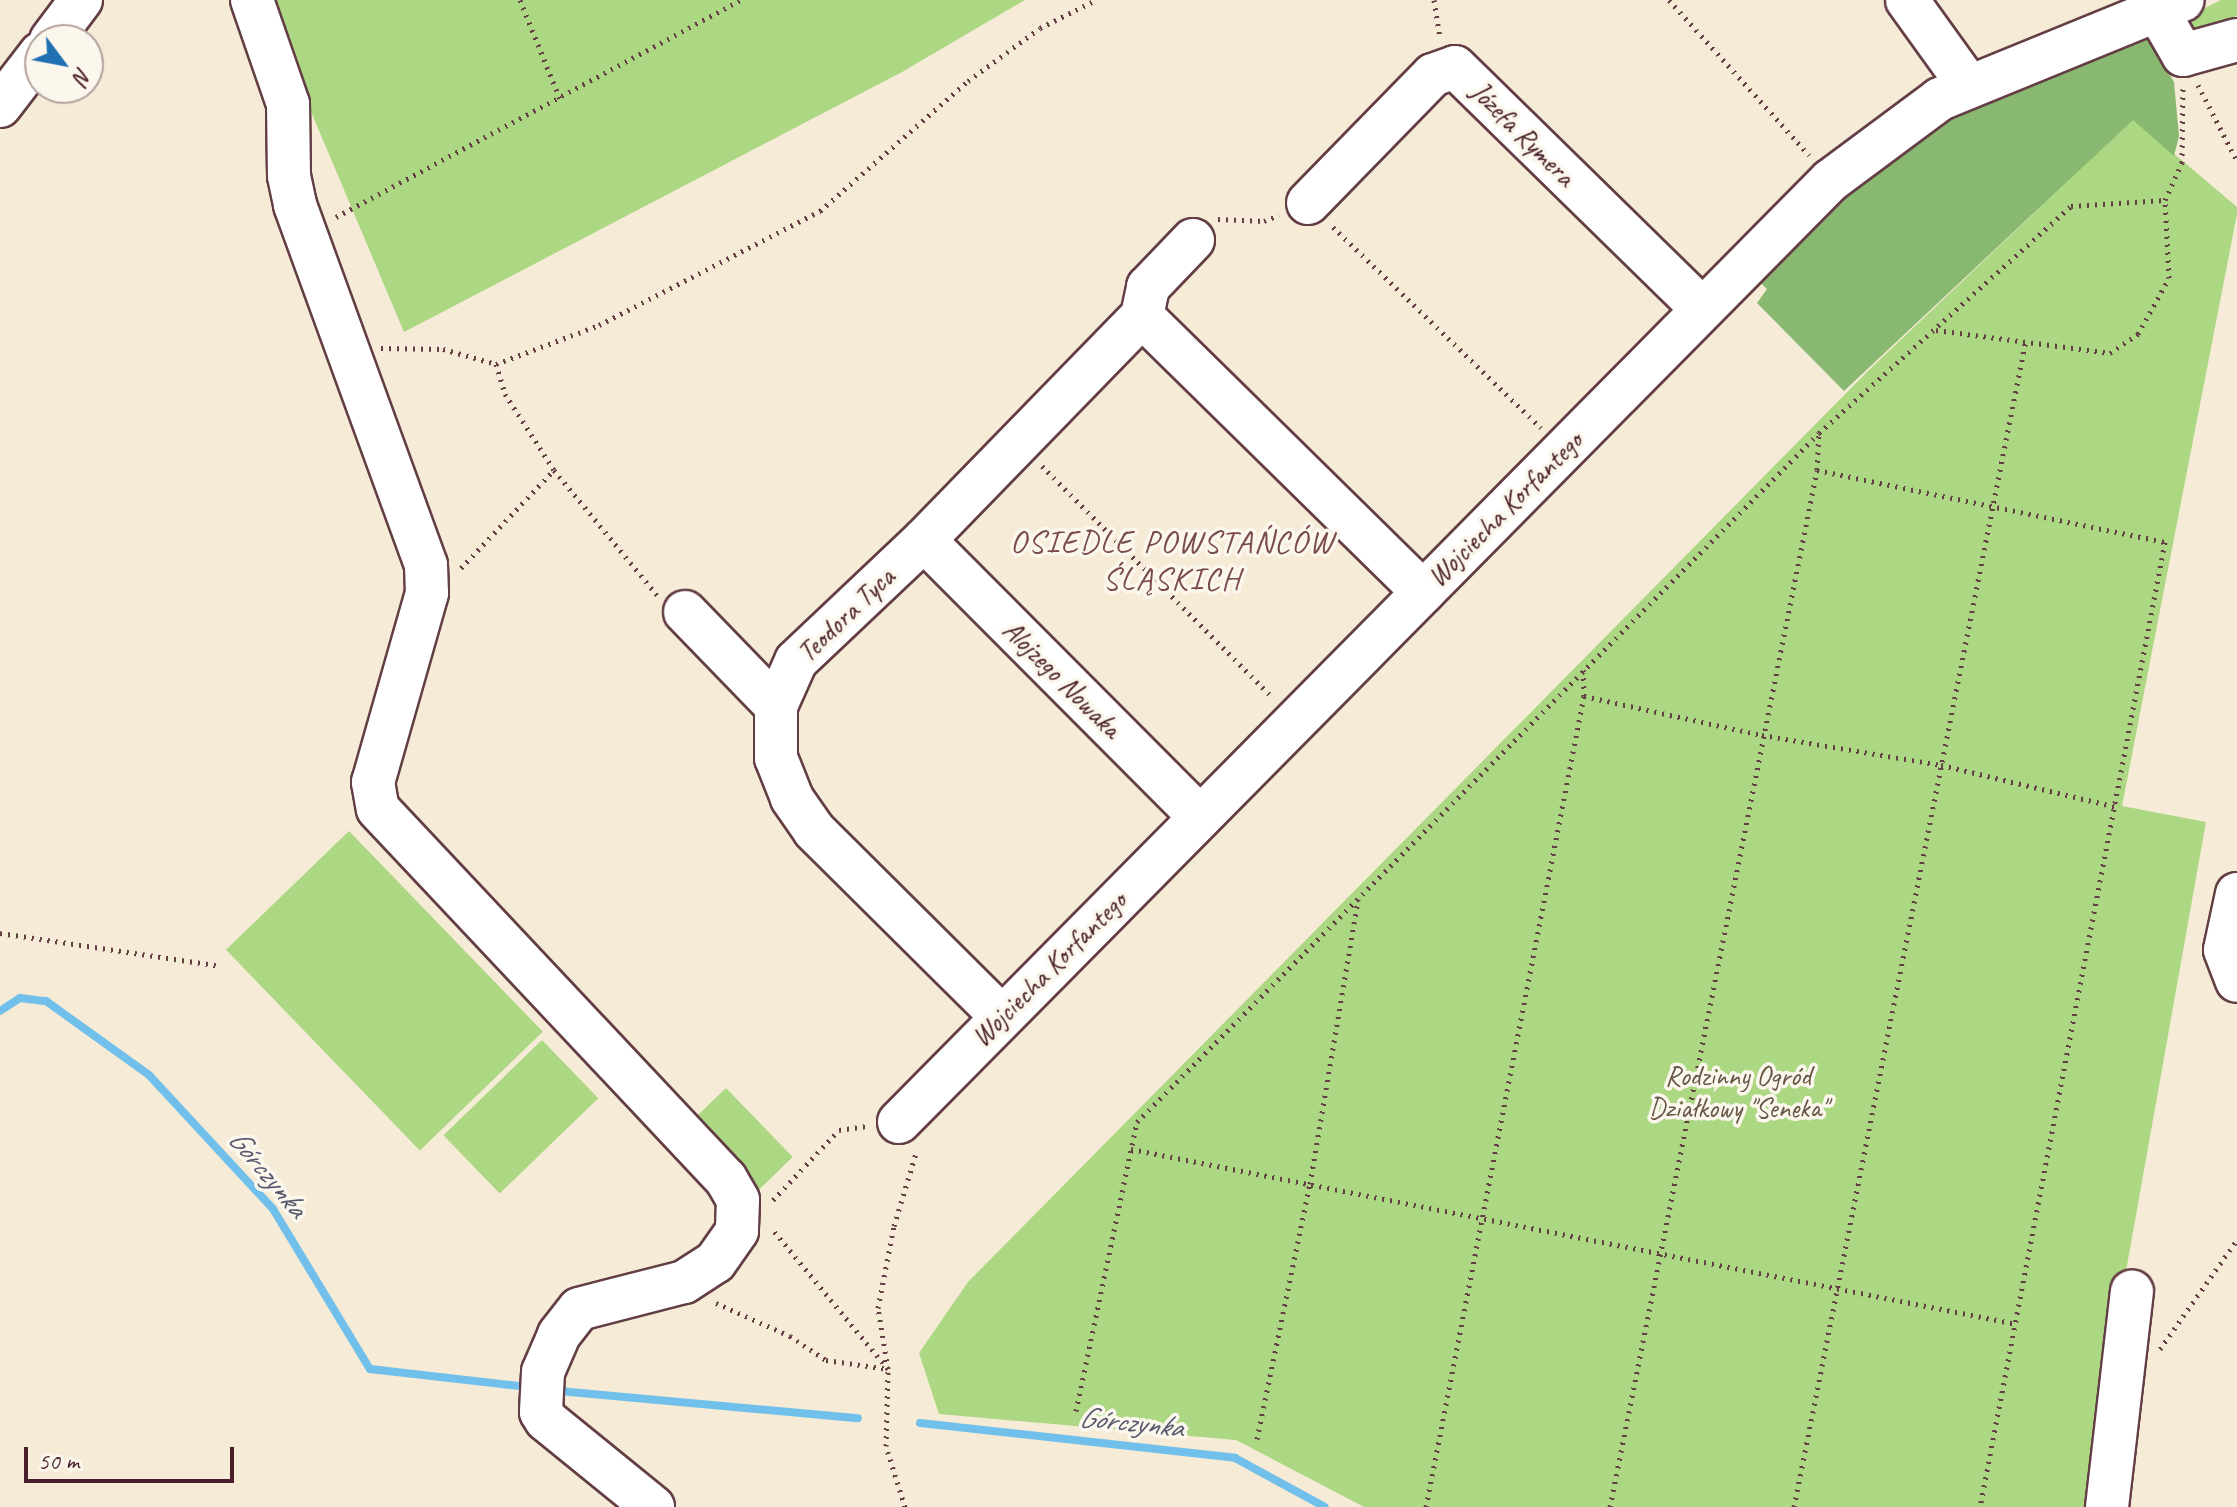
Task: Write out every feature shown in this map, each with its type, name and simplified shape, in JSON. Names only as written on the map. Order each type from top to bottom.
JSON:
[{"type":"street","points":[[63,24],[81,0]]},
{"type":"street","points":[[252,0],[288,104],[289,176],[304,230],[426,565],[427,593],[373,782],[378,809],[726,1179],[748,1212],[715,1262],[663,1289],[579,1309],[549,1356],[540,1402],[546,1420],[653,1507]]},
{"type":"street","points":[[1907,0],[1968,85]]},
{"type":"street","points":[[2170,5],[2183,55],[2237,40]]},
{"type":"street","name":"Wojciecha Korfantego","points":[[899,1122],[1831,180],[1910,117],[1968,85],[2170,5]]},
{"type":"street","name":"Józefa Rymera","points":[[1308,203],[1433,75],[1455,67],[1702,309]]},
{"type":"street","points":[[0,106],[24,75]]},
{"type":"street","name":"Teodora Tyca","points":[[1001,1016],[814,830],[792,798],[776,758],[776,706],[796,661],[924,540],[1142,316],[1148,287],[1193,240]]},
{"type":"street","points":[[1142,316],[1423,592]]},
{"type":"street","name":"Alojzego Nowaka","points":[[924,540],[1200,817]]},
{"type":"street","points":[[685,612],[776,706]]},
{"type":"street","points":[[2237,894],[2225,950],[2237,981]]},
{"type":"street","points":[[2107,1507],[2132,1291]]},
{"type":"path","points":[[520,0],[560,99]]},
{"type":"path","points":[[304,230],[560,99],[740,0]]},
{"type":"path","points":[[346,343],[443,349],[496,364],[599,325],[820,211],[968,81],[1040,28],[1096,0]]},
{"type":"path","points":[[1669,0],[1831,180]]},
{"type":"path","points":[[2183,55],[2237,161]]},
{"type":"path","points":[[1935,330],[2110,353],[2138,334],[2169,278],[2165,200],[2182,163],[2183,55]]},
{"type":"path","points":[[1076,1411],[1137,1122],[1583,667],[1819,433],[2071,206],[2165,200]]},
{"type":"path","points":[[1193,240],[1219,218],[1264,221],[1308,203],[1564,450]]},
{"type":"path","points":[[1794,1507],[2026,340]]},
{"type":"path","points":[[496,364],[505,394],[554,470],[654,593],[685,612]]},
{"type":"path","points":[[1610,1507],[1817,470],[1819,433]]},
{"type":"path","points":[[1019,443],[1295,721]]},
{"type":"path","points":[[427,593],[450,580],[554,470]]},
{"type":"path","points":[[1817,470],[2165,542],[2117,807],[1980,1507]]},
{"type":"path","points":[[1426,1507],[1485,1217],[1584,696],[1583,667]]},
{"type":"path","points":[[1584,696],[1762,735],[1941,765],[2117,807]]},
{"type":"path","points":[[1257,1439],[1310,1184],[1358,898]]},
{"type":"path","points":[[0,933],[220,966]]},
{"type":"path","points":[[888,1369],[748,1212],[770,1203],[839,1130],[899,1122],[919,1143],[882,1276],[879,1321],[888,1369],[886,1446],[905,1507]]},
{"type":"path","points":[[1131,1149],[1838,1285],[2017,1324]]},
{"type":"path","points":[[2157,1358],[2237,1240]]},
{"type":"path","points":[[663,1289],[729,1306],[790,1336],[826,1360],[888,1369]]},
{"type":"green space","points":[[264,0],[1025,0],[902,72],[404,332]]},
{"type":"green space","points":[[2221,0],[2237,0],[2237,16],[2200,30],[2199,47],[2183,19]]},
{"type":"green space","points":[[2148,36],[2174,82],[2179,136],[2174,156],[2133,120],[1844,391],[1757,303],[1767,289],[1753,276],[1912,130]]},
{"type":"green space","name":"Rodzinny Ogród Działkowy \"Seneka\"","points":[[2133,119],[2237,207],[2237,214],[2122,806],[2206,822],[2084,1507],[1364,1507],[1236,1440],[939,1414],[919,1353],[968,1282],[1869,370]]},
{"type":"green space","points":[[349,831],[543,1032],[420,1150],[226,950]]},
{"type":"green space","points":[[542,1040],[598,1098],[500,1193],[443,1135]]},
{"type":"green space","points":[[726,1088],[793,1157],[757,1191],[691,1122]]},
{"type":"waterway","name":"Górczynka","points":[[0,1011],[20,998],[46,1001],[149,1075],[273,1209],[370,1369],[528,1387]]},
{"type":"waterway","name":"Górczynka","points":[[559,1391],[858,1418]]},
{"type":"waterway","name":"Górczynka","points":[[920,1423],[1235,1458],[1325,1507]]},
{"type":"district","name":"OSIEDLE POWSTAŃCÓW ŚLĄSKICH","points":[[1172,562]]}]
